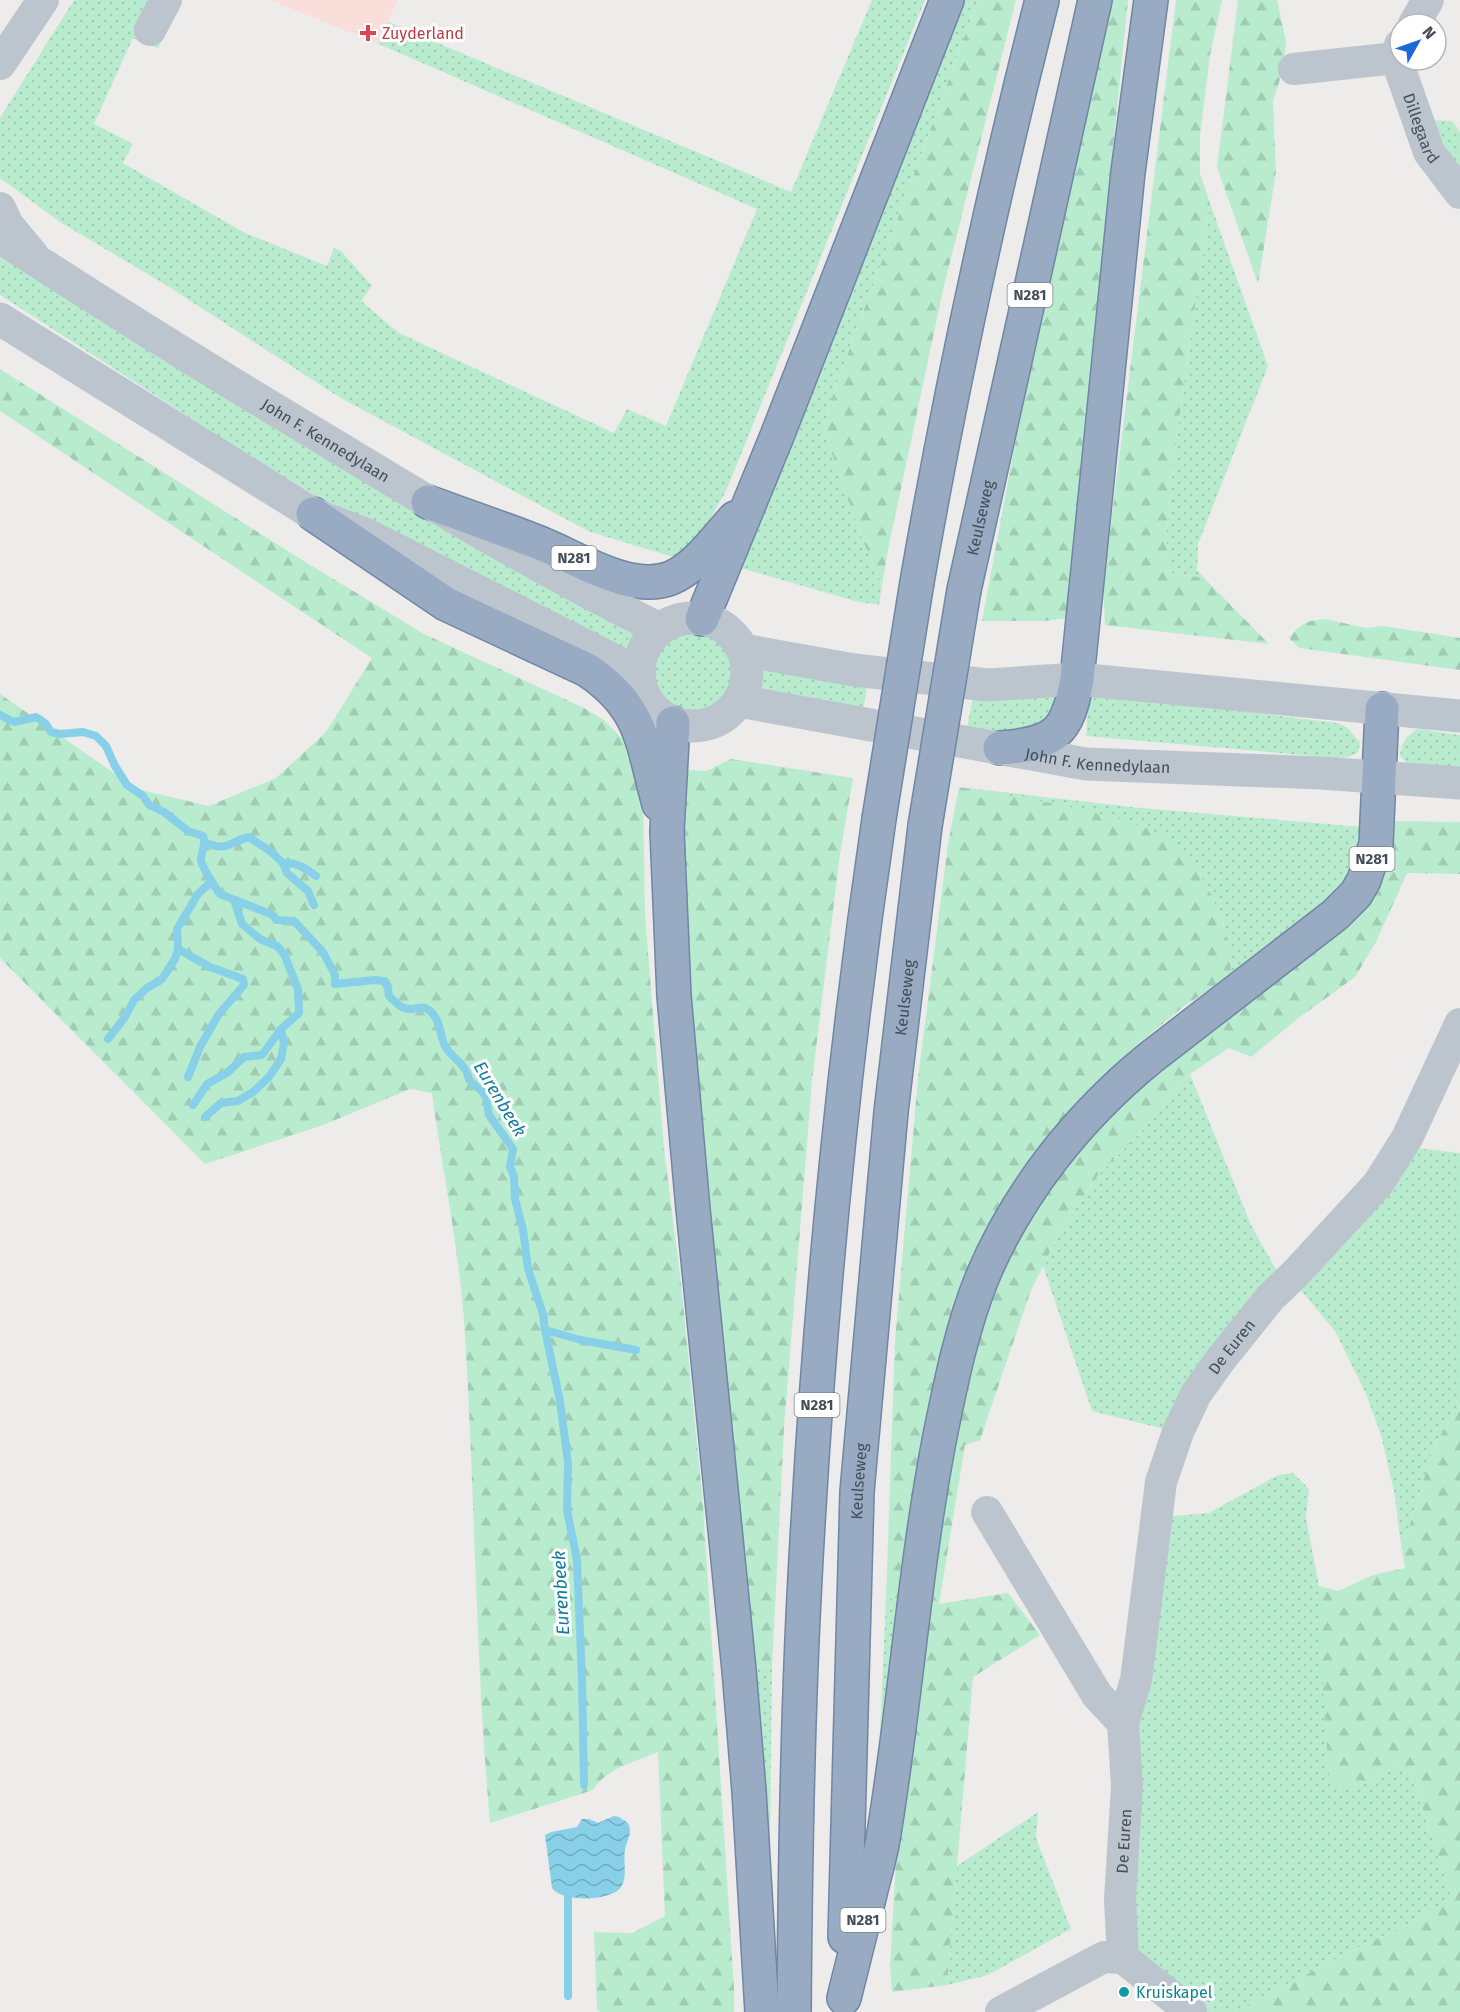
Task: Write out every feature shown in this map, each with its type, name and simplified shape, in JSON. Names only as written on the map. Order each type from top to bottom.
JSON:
[{"type":"highway","name":"N281","points":[[702,619],[777,436],[947,0]]},
{"type":"highway","name":"N281","points":[[794,2004],[798,1750],[804,1597],[826,1261],[841,1107],[863,926],[940,448],[968,310],[1042,0]]},
{"type":"highway","name":"Keulseweg","points":[[844,2005],[857,1492],[891,1112],[925,826],[964,590],[1095,0]]},
{"type":"highway","points":[[1000,748],[1042,742],[1069,714],[1072,706],[1077,679],[1128,172],[1150,0]]},
{"type":"highway","name":"N281","points":[[428,502],[535,541],[614,575],[636,581],[657,582],[680,573],[696,560],[748,503]]},
{"type":"highway","points":[[313,514],[446,604],[587,670],[601,680],[614,692],[635,720],[645,747],[667,831]]},
{"type":"highway","name":"N281","points":[[844,2005],[883,1842],[929,1495],[961,1342],[981,1280],[1012,1218],[1071,1133],[1132,1073],[1335,915],[1356,894],[1364,880],[1376,844],[1382,709]]},
{"type":"highway","points":[[673,723],[667,831],[674,996],[750,1791],[762,2002]]},
{"type":"street","points":[[0,64],[43,0]]},
{"type":"street","points":[[150,30],[166,0]]},
{"type":"street","name":"Dillegaard","points":[[1294,69],[1388,54]]},
{"type":"street","name":"Dillegaard","points":[[1404,72],[1429,152],[1460,193]]},
{"type":"street","points":[[0,208],[8,225],[39,262]]},
{"type":"street","name":"John F. Kennedylaan","points":[[0,237],[234,385],[428,502],[598,599],[660,629]]},
{"type":"street","points":[[0,320],[313,514],[367,535],[639,673]]},
{"type":"street","points":[[702,619],[713,622],[728,631],[743,650],[747,669],[746,684],[739,701],[732,710],[709,724],[690,726],[673,723],[659,714],[648,701],[641,686],[639,673],[644,649],[660,629],[677,620],[702,619]]},
{"type":"street","points":[[743,650],[854,670],[988,685],[1077,679],[1460,716]]},
{"type":"street","name":"John F. Kennedylaan","points":[[739,701],[1086,764],[1321,773],[1460,783]]},
{"type":"street","name":"De Euren","points":[[1123,1958],[1120,1899],[1127,1786],[1123,1723],[1136,1680],[1161,1482],[1178,1432],[1196,1394],[1270,1298],[1323,1245],[1378,1184],[1407,1137],[1460,1024]]},
{"type":"street","points":[[987,1512],[1097,1695],[1123,1723]]},
{"type":"street","points":[[1001,2012],[1104,1957],[1123,1958],[1191,2012]]},
{"type":"shaded area","name":"Zuyderland","points":[[270,0],[397,0],[379,44]]},
{"type":"green space","points":[[74,0],[182,0],[158,48],[133,38],[94,124],[133,144],[123,163],[245,233],[327,266],[334,248],[341,251],[372,286],[361,301],[399,333],[614,433],[627,409],[666,426],[757,209],[379,44],[388,22],[791,192],[872,0],[925,0],[726,491],[695,545],[676,558],[588,531],[339,397],[166,285],[60,222],[0,178],[0,118]]},
{"type":"green space","points":[[955,0],[978,0],[833,394],[824,431],[863,541],[882,585],[879,605],[855,601],[734,566]]},
{"type":"green space","points":[[978,0],[1016,0],[943,290],[882,585],[863,541],[824,431],[833,394]]},
{"type":"green space","points":[[1108,0],[1128,0],[1095,324],[1069,618],[1045,621],[982,621],[1041,304]]},
{"type":"green space","points":[[1176,0],[1222,0],[1210,55],[1200,136],[1200,173],[1210,203],[1176,439],[1166,538],[1169,573],[1204,578],[1269,644],[1105,625],[1103,588]]},
{"type":"green space","points":[[1238,0],[1277,0],[1286,41],[1283,70],[1273,101],[1276,172],[1258,284],[1217,167]]},
{"type":"green space","points":[[1430,120],[1452,121],[1460,132],[1460,175],[1450,161]]},
{"type":"green space","points":[[1210,203],[1268,366],[1198,544],[1197,570],[1204,578],[1169,573],[1166,538],[1176,439]]},
{"type":"green space","points":[[0,250],[643,631],[632,656],[403,547],[254,459],[0,295]]},
{"type":"green space","points":[[0,369],[302,560],[424,634],[584,708],[604,720],[632,749],[643,791],[645,915],[664,1148],[681,1284],[703,1505],[734,2012],[600,2012],[597,2010],[594,1932],[632,1933],[665,1916],[658,1752],[613,1771],[605,1776],[593,1790],[490,1823],[481,1697],[464,1319],[458,1262],[432,1093],[410,1089],[323,1125],[205,1164],[0,958],[0,694],[137,789],[209,806],[276,778],[326,732],[372,658],[0,411]]},
{"type":"green space","points":[[1325,619],[1366,628],[1383,626],[1460,638],[1460,670],[1299,648],[1289,638],[1304,624]]},
{"type":"green space","points":[[693,631],[708,634],[721,643],[730,656],[733,671],[730,686],[721,699],[708,708],[693,711],[678,708],[665,699],[656,686],[653,671],[656,656],[665,643],[678,634]]},
{"type":"green space","points":[[756,661],[868,680],[863,713],[753,692],[757,676]]},
{"type":"green space","points":[[1061,688],[1051,718],[1021,735],[967,728],[974,692]]},
{"type":"green space","points":[[1089,692],[1337,723],[1347,727],[1360,743],[1358,752],[1349,757],[1337,758],[1086,736]]},
{"type":"green space","points":[[1417,729],[1460,735],[1460,769],[1409,765],[1400,756],[1401,751],[1405,740]]},
{"type":"green space","points":[[731,759],[853,778],[840,854],[812,1081],[784,1428],[772,1667],[745,1665],[682,1006],[684,770],[706,771]]},
{"type":"green space","points":[[959,787],[1131,807],[1361,827],[1358,849],[1344,880],[1322,906],[1232,975],[1223,922],[1200,875],[1181,848],[1101,815]]},
{"type":"green space","points":[[959,787],[1111,817],[1166,837],[1182,849],[1210,892],[1224,927],[1232,975],[1183,1007],[1134,1047],[1077,1101],[1036,1157],[995,1227],[907,1597],[886,1599],[895,1340],[918,1078],[948,844]]},
{"type":"green space","points":[[1390,821],[1460,822],[1460,874],[1407,873],[1376,942],[1355,977],[1296,1020],[1251,1057],[1229,1048],[1190,1074],[1141,1132],[1098,1175],[1057,1237],[1030,1293],[980,1440],[965,1445],[939,1604],[1008,1593],[1040,1635],[973,1677],[947,1985],[892,1992],[890,1967],[897,1840],[915,1686],[963,1380],[992,1297],[1026,1225],[1082,1143],[1116,1104],[1336,926]]},
{"type":"green space","points":[[1190,1074],[1251,1225],[1278,1273],[1164,1429],[1092,1411],[1043,1266],[1057,1237],[1098,1175],[1141,1132]]},
{"type":"green space","points":[[1417,1148],[1460,1153],[1460,1405],[1434,1445],[1408,1531],[1400,1537],[1394,1491],[1381,1435],[1366,1394],[1335,1331],[1293,1281]]},
{"type":"green space","points":[[1460,1405],[1460,2012],[1234,2012],[1363,1945],[1403,1927],[1452,1898],[1410,1772],[1404,1764],[1362,1785],[1340,1788],[1329,1775],[1319,1628],[1319,1586],[1338,1591],[1373,1575],[1405,1568],[1400,1537],[1408,1531],[1434,1445]]},
{"type":"green space","points":[[1293,1473],[1309,1489],[1306,1518],[1319,1586],[1319,1628],[1362,1785],[1404,1764],[1410,1772],[1452,1898],[1403,1927],[1363,1945],[1234,2012],[1202,2012],[1136,1956],[1129,1822],[1154,1518],[1209,1513],[1278,1475]]},
{"type":"green space","points":[[907,1597],[877,1801],[886,1599]]},
{"type":"green space","points":[[745,1665],[772,1667],[766,1933]]},
{"type":"green space","points":[[1038,1812],[1036,1838],[1071,1929],[988,1975],[947,1985],[957,1866]]},
{"type":"water","points":[[614,1816],[628,1823],[630,1830],[625,1850],[624,1879],[621,1887],[616,1892],[597,1898],[575,1898],[557,1893],[552,1888],[545,1835],[577,1827],[582,1819],[598,1823]]},
{"type":"waterway","name":"Eurenbeek","points":[[0,715],[14,722],[36,717],[45,723],[51,732],[60,734],[83,732],[96,736],[106,746],[127,785],[143,796],[149,805],[164,812],[188,831],[203,836],[201,860],[220,894],[273,915],[276,920],[294,921],[323,952],[335,975],[335,984],[384,981],[389,996],[400,1006],[406,1009],[425,1008],[432,1012],[448,1051],[463,1066],[469,1080],[482,1091],[486,1098],[489,1115],[513,1149],[510,1167],[514,1176],[515,1199],[523,1230],[528,1269],[543,1314],[560,1401],[568,1463],[567,1510],[577,1560],[584,1785]]},
{"type":"waterway","points":[[206,843],[220,847],[249,837],[283,863],[297,865],[316,876]]},
{"type":"waterway","points":[[283,863],[287,873],[308,891],[314,905]]},
{"type":"waterway","points":[[108,1039],[125,1017],[134,1000],[147,988],[162,979],[175,959],[178,949],[177,929],[198,894],[212,881]]},
{"type":"waterway","points":[[193,1105],[207,1084],[227,1073],[244,1057],[262,1055],[281,1029],[299,1013],[298,989],[284,954],[277,946],[260,939],[242,924],[234,900]]},
{"type":"waterway","points":[[178,949],[210,967],[243,979],[244,985],[219,1014],[200,1047],[188,1077]]},
{"type":"waterway","points":[[205,1117],[221,1103],[238,1101],[253,1092],[269,1077],[281,1059],[284,1043],[281,1029]]},
{"type":"waterway","name":"Eurenbeek","points":[[545,1330],[581,1340],[636,1350]]},
{"type":"waterway","name":"Eurenbeek","points":[[568,1996],[568,1897],[571,1890]]},
{"type":"place","name":"Zuyderland","points":[[368,33]]},
{"type":"place","name":"Kruiskapel","points":[[1124,1992]]}]
